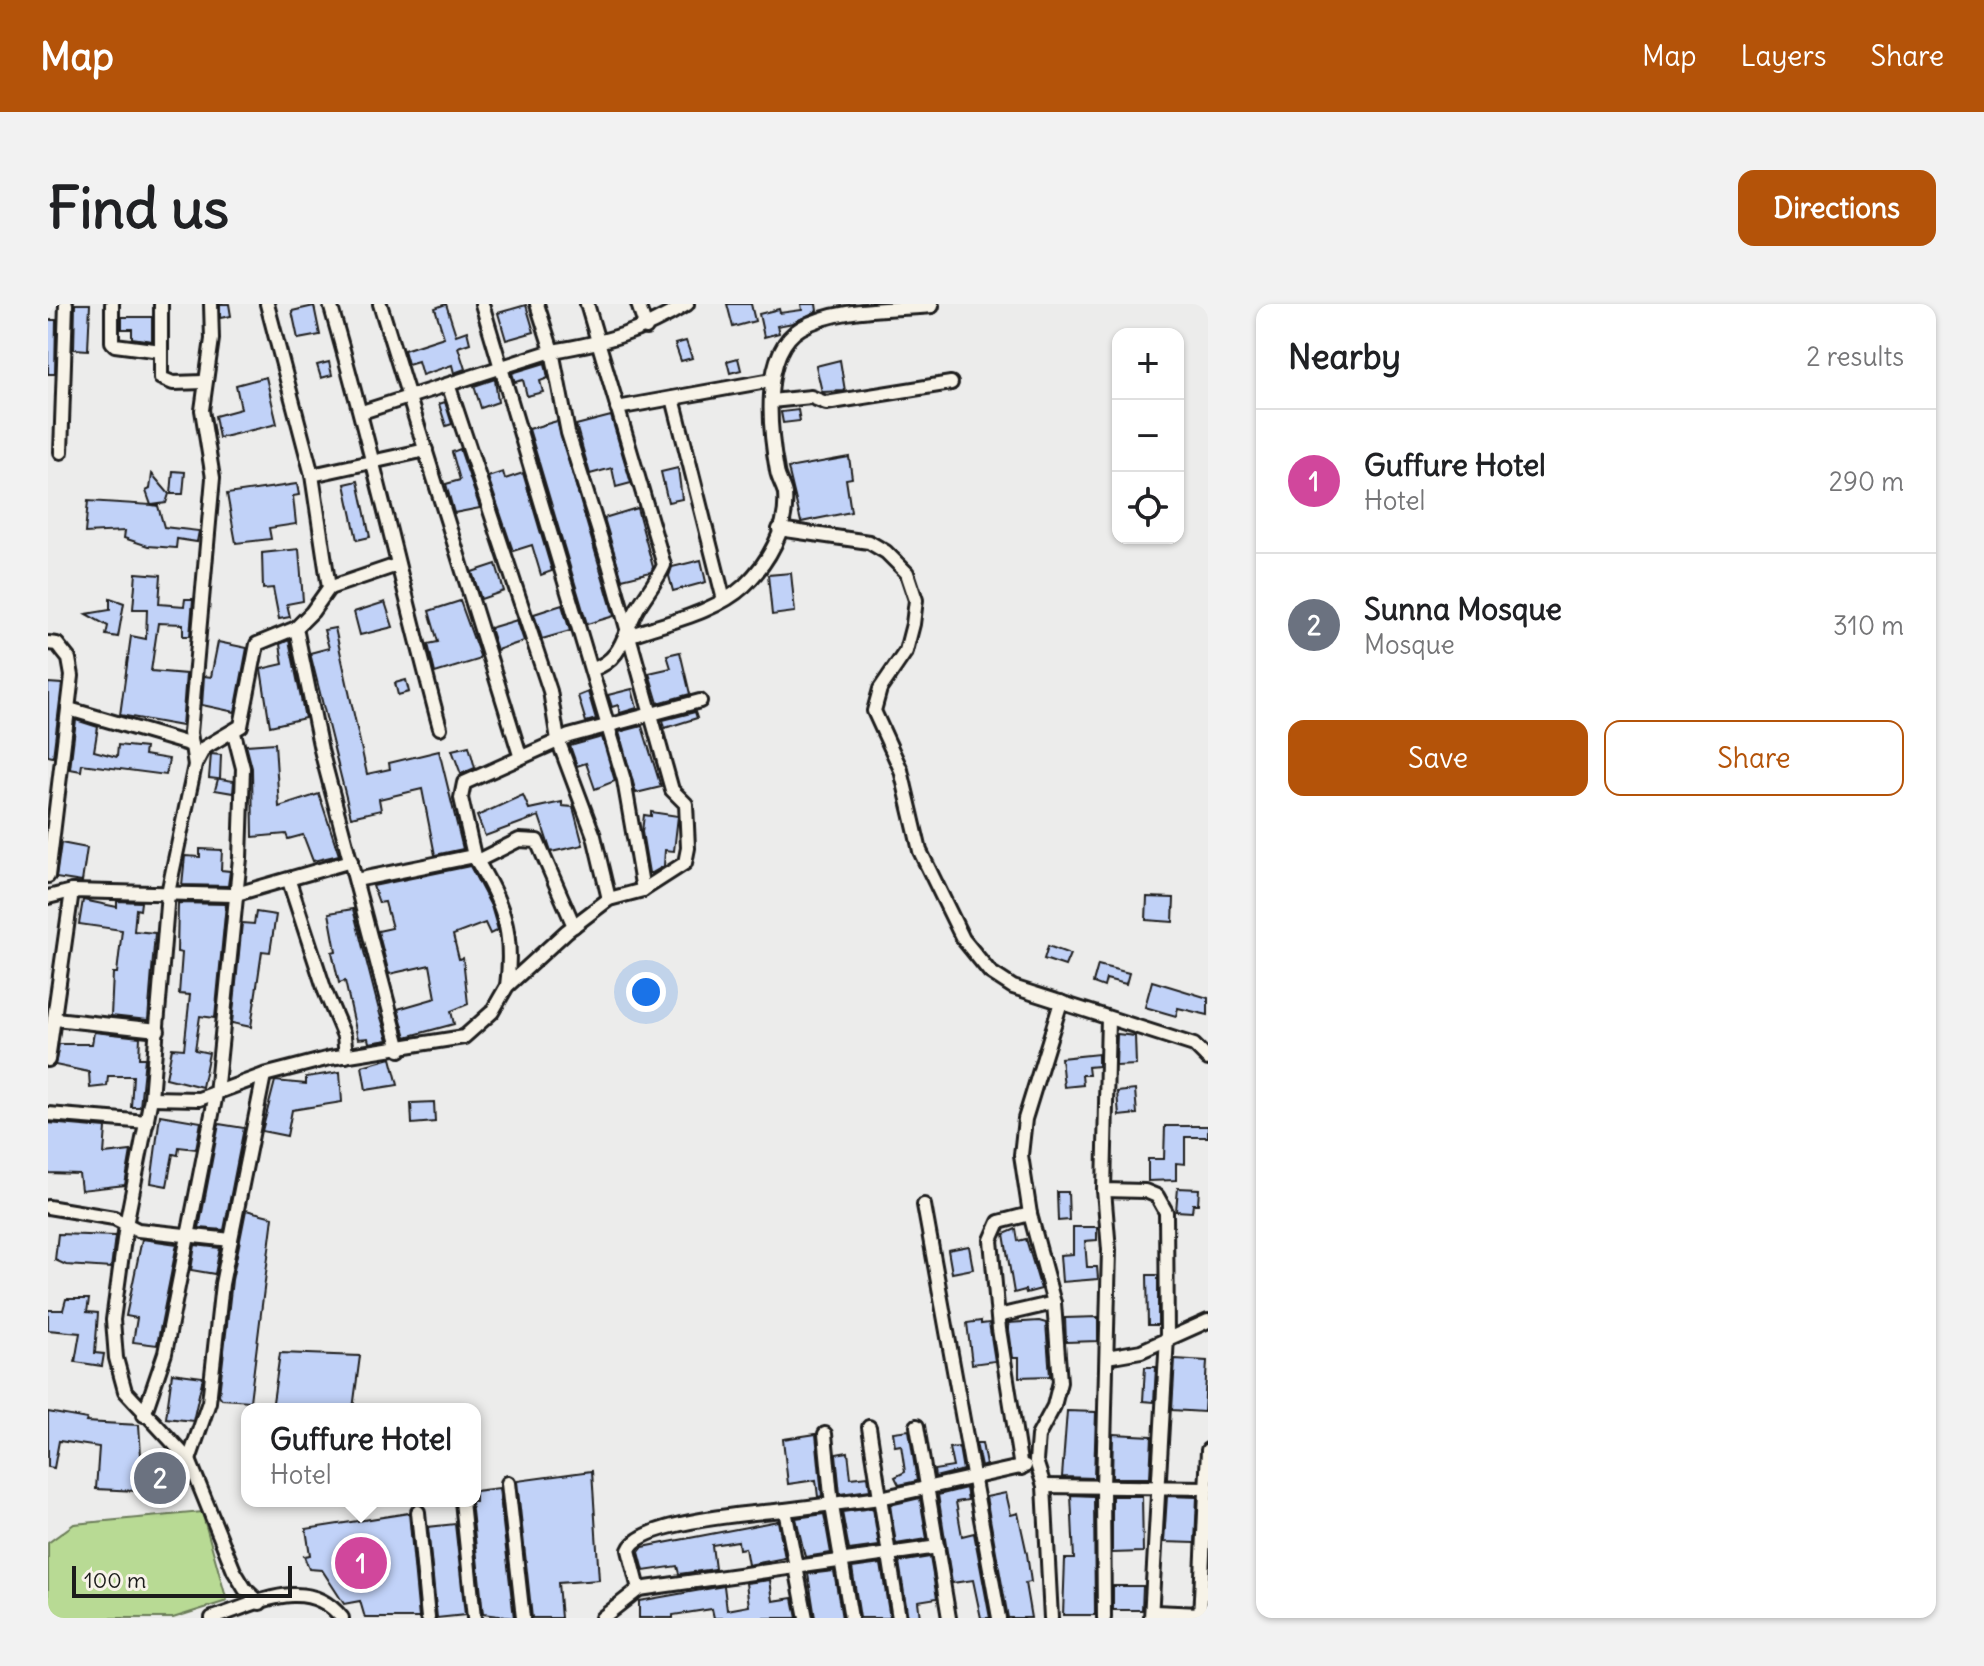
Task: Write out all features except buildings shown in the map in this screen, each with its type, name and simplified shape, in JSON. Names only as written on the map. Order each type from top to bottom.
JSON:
[{"type":"street","points":[[61,452],[66,304]]},
{"type":"street","points":[[112,304],[112,342],[115,345],[161,351]]},
{"type":"street","points":[[161,304],[163,380],[173,383],[204,382]]},
{"type":"street","points":[[195,765],[190,733],[213,478],[202,410],[212,339],[211,304]]},
{"type":"street","points":[[267,304],[312,475],[329,588]]},
{"type":"street","points":[[330,304],[362,412],[372,464],[440,728]]},
{"type":"street","points":[[380,304],[426,450],[450,540],[520,755]]},
{"type":"street","points":[[482,304],[624,780],[643,890]]},
{"type":"street","points":[[151,1098],[199,1099],[264,1075],[346,1056],[400,1050],[464,1037],[492,1012],[507,986],[574,926],[609,899],[643,890],[679,870],[688,848],[686,804],[672,790],[609,564],[568,433],[552,351],[537,304]]},
{"type":"street","points":[[587,304],[664,565],[636,611],[628,636],[607,664],[593,669]]},
{"type":"street","points":[[638,304],[646,328]]},
{"type":"street","points":[[362,412],[449,387],[501,364],[598,343],[646,328],[686,304]]},
{"type":"street","points":[[628,636],[724,600],[758,570],[774,550],[785,494],[773,451],[772,380],[786,345],[802,327],[843,315],[932,306]]},
{"type":"street","points":[[617,408],[772,380]]},
{"type":"street","points":[[771,401],[811,397],[826,403],[951,383]]},
{"type":"street","points":[[449,387],[550,691],[558,740],[594,836],[609,899]]},
{"type":"street","points":[[673,398],[724,600]]},
{"type":"street","points":[[312,475],[426,450]]},
{"type":"street","points":[[779,529],[869,542],[886,552],[907,573],[916,600],[913,624],[906,651],[880,689],[874,711],[901,770],[920,851],[963,939],[990,972],[1025,992],[1194,1045],[1208,1059]]},
{"type":"street","points":[[260,1603],[234,1571],[189,1460],[125,1391],[116,1358],[113,1320],[126,1225],[151,1098],[168,893],[195,765],[204,748],[234,733],[246,713],[254,649],[261,640],[296,628],[329,588],[397,565]]},
{"type":"street","points":[[296,628],[321,750],[400,1050]]},
{"type":"street","points":[[48,643],[57,644],[69,659],[69,709],[48,876]]},
{"type":"street","points":[[507,986],[511,957],[508,925],[476,858],[461,785],[558,740],[700,701]]},
{"type":"street","points":[[69,709],[192,745]]},
{"type":"street","points":[[144,1415],[165,1353],[216,1094],[233,895],[240,858],[243,768],[234,733]]},
{"type":"street","points":[[356,880],[476,858],[519,840],[537,841],[574,926]]},
{"type":"street","points":[[48,897],[72,891],[233,895],[351,861]]},
{"type":"street","points":[[289,881],[325,991],[344,1036],[346,1056]]},
{"type":"street","points":[[48,1060],[72,891]]},
{"type":"street","points":[[1051,1618],[1044,1486],[1036,1461],[1040,1429],[1059,1393],[1054,1303],[1030,1214],[1021,1155],[1025,1119],[1061,1002]]},
{"type":"street","points":[[1104,1618],[1103,1487],[1109,1250],[1104,1190],[1108,1018]]},
{"type":"street","points":[[55,1019],[158,1030]]},
{"type":"street","points":[[189,1460],[209,1402],[222,1284],[264,1075]]},
{"type":"street","points":[[48,1114],[147,1122]]},
{"type":"street","points":[[1104,1190],[1145,1191],[1162,1201],[1166,1212],[1167,1337],[1150,1616],[1200,1616],[1208,1450]]},
{"type":"street","points":[[924,1205],[999,1618]]},
{"type":"street","points":[[48,1207],[114,1218],[138,1230],[231,1240]]},
{"type":"street","points":[[1021,1468],[998,1316],[991,1233],[999,1222],[1030,1214]]},
{"type":"street","points":[[998,1316],[1054,1303]]},
{"type":"street","points":[[1107,1357],[1141,1351],[1208,1321]]},
{"type":"street","points":[[917,1426],[949,1618]]},
{"type":"street","points":[[869,1427],[899,1618]]},
{"type":"street","points":[[825,1434],[832,1506],[851,1618]]},
{"type":"street","points":[[639,1589],[629,1557],[630,1546],[639,1538],[682,1524],[880,1498],[1021,1468],[1036,1461]]},
{"type":"street","points":[[508,1483],[523,1618]]},
{"type":"street","points":[[1044,1486],[1208,1488]]},
{"type":"street","points":[[463,1507],[474,1618]]},
{"type":"street","points":[[785,1510],[806,1618]]},
{"type":"street","points":[[418,1512],[428,1618]]},
{"type":"street","points":[[602,1618],[639,1589],[938,1547]]},
{"type":"street","points":[[212,1618],[298,1592],[322,1599],[342,1618]]},
{"type":"green space","points":[[202,1512],[227,1601],[173,1618],[48,1618],[48,1543],[74,1524]]},
{"type":"place","name":"Sunna Mosque","points":[[160,1478]]},
{"type":"place","name":"Guffure Hotel","points":[[361,1563]]}]
